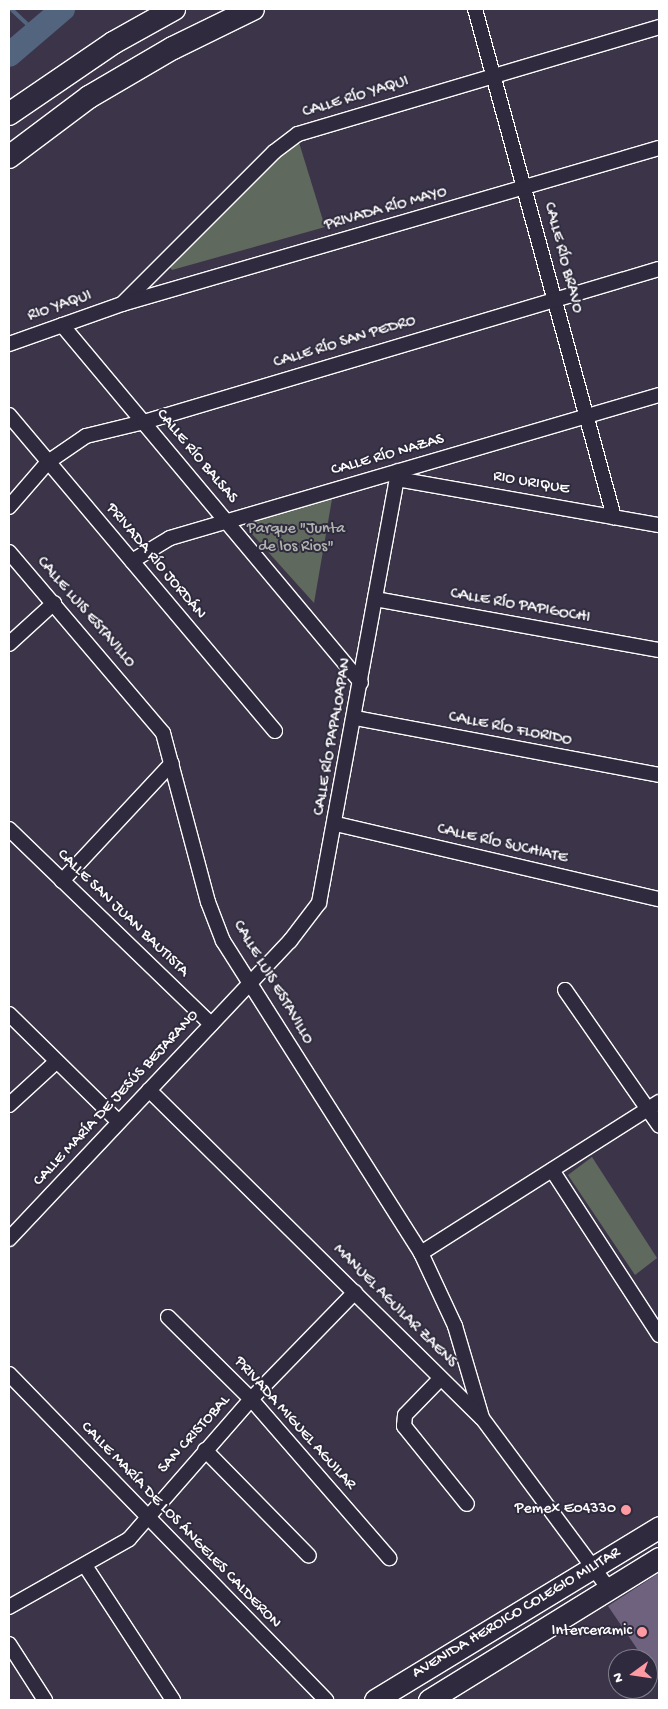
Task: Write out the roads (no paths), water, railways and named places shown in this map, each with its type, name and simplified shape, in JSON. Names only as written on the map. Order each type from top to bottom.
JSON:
[{"type":"highway","points":[[9,114],[113,43],[174,9]]},
{"type":"highway","points":[[9,158],[89,97],[173,48],[253,9]]},
{"type":"main road","name":"AVENIDA HEROICO COLEGIO MILITAR","points":[[375,1700],[659,1527]]},
{"type":"main road","name":"AVENIDA HEROICO COLEGIO MILITAR","points":[[429,1700],[659,1558]]},
{"type":"street","name":"CALLE RÍO BRAVO","points":[[475,9],[614,517]]},
{"type":"street","name":"CALLE RÍO YAQUI","points":[[122,304],[289,139],[493,74],[659,27]]},
{"type":"street","name":"PRIVADA RÍO MAYO","points":[[122,304],[524,189],[659,148]]},
{"type":"street","name":"CALLE RÍO SAN PEDRO","points":[[9,507],[48,462],[86,436],[144,422],[659,269]]},
{"type":"street","name":"RIO YAQUI","points":[[9,344],[122,304]]},
{"type":"street","name":"CALLE RÍO BALSAS","points":[[62,325],[361,682]]},
{"type":"street","name":"CALLE RÍO NAZAS","points":[[132,561],[170,538],[226,520],[397,475],[659,395]]},
{"type":"street","points":[[640,401],[659,404]]},
{"type":"street","name":"PRIVADA RÍO JORDÁN","points":[[9,415],[275,731]]},
{"type":"street","name":"RIO URIQUE","points":[[397,475],[659,525]]},
{"type":"street","name":"CALLE RÍO PAPALOAPAN","points":[[250,983],[319,903],[336,824],[397,475]]},
{"type":"street","name":"CALLE LUIS ESTAVILLO","points":[[9,552],[158,725],[172,763],[216,926],[421,1253],[455,1326],[482,1418]]},
{"type":"street","name":"CALLE RÍO PAPIGOCHI","points":[[376,599],[659,650]]},
{"type":"street","points":[[9,644],[54,603]]},
{"type":"street","name":"CALLE RÍO FLORIDO","points":[[354,718],[659,775]]},
{"type":"street","points":[[62,880],[172,763]]},
{"type":"street","name":"CALLE RÍO SUCHIATE","points":[[336,824],[659,899]]},
{"type":"street","name":"CALLE SAN JUAN BAUTISTA","points":[[9,829],[211,1024]]},
{"type":"street","name":"CALLE MARÍA DE JESÚS BEJARANO","points":[[9,1239],[250,983]]},
{"type":"street","points":[[565,990],[654,1106],[659,1125]]},
{"type":"street","points":[[9,1014],[119,1122]]},
{"type":"street","points":[[9,1106],[56,1062]]},
{"type":"street","name":"MANUEL AGUILAR ZAENS","points":[[149,1090],[355,1292],[440,1379],[482,1418],[595,1566],[609,1588]]},
{"type":"street","points":[[421,1253],[654,1106]]},
{"type":"street","points":[[552,1170],[659,1334]]},
{"type":"street","name":"SAN CRISTOBAL","points":[[9,1608],[121,1547],[205,1450],[355,1292]]},
{"type":"street","name":"PRIVADA MIGUEL AGUILAR","points":[[168,1317],[252,1399],[389,1558]]},
{"type":"street","name":"CALLE MARÍA DE LOS ÁNGELES CALDERON","points":[[9,1374],[145,1517],[326,1700]]},
{"type":"street","points":[[440,1379],[404,1415],[404,1426],[466,1504]]},
{"type":"street","points":[[205,1450],[309,1556]]},
{"type":"street","points":[[86,1567],[172,1700]]},
{"type":"street","points":[[9,1644],[45,1700]]},
{"type":"waterway","points":[[11,9],[36,32]]},
{"type":"waterway","points":[[9,55],[63,9]]},
{"type":"place","name":"Pemex E04330","points":[[626,1510]]},
{"type":"place","name":"Interceramic","points":[[642,1632]]},
{"type":"park label","name":"Parque \"Junta de los Rios\"","points":[[296,539]]}]
